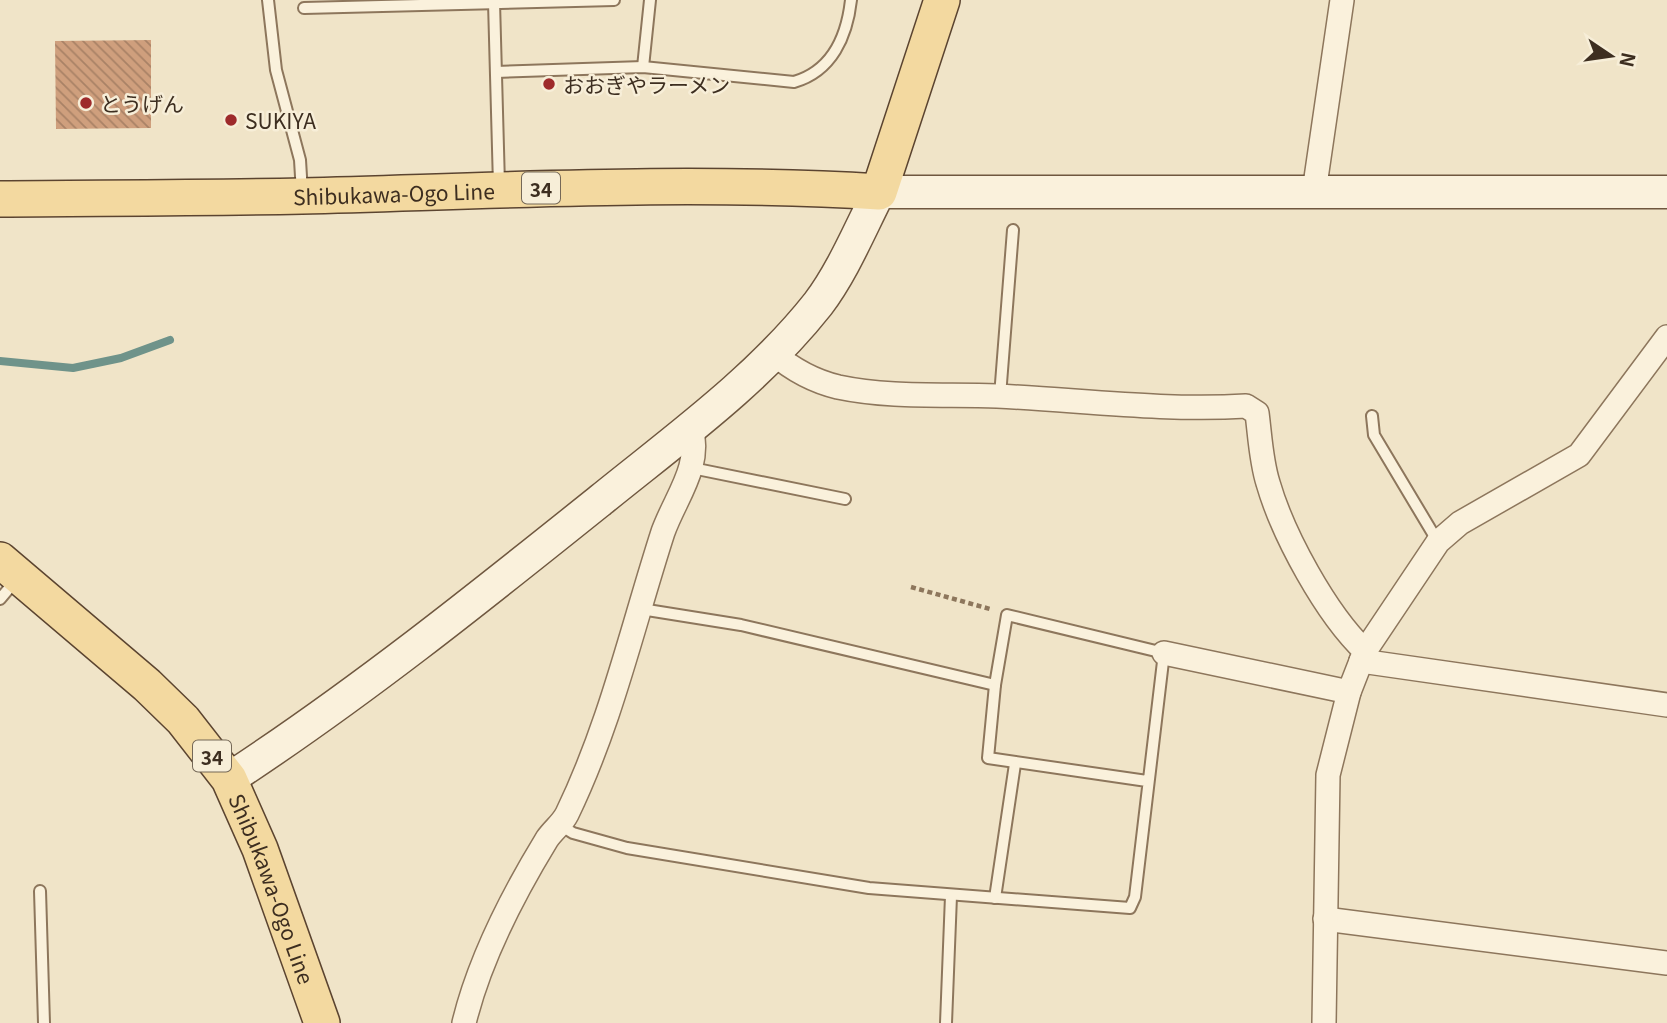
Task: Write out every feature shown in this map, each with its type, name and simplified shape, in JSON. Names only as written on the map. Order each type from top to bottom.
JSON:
[{"type":"main road","points":[[879,192],[942,0]]},
{"type":"main road","name":"Shibukawa-Ogo Line","points":[[0,199],[302,196],[499,188],[821,189],[879,192]]},
{"type":"main road","name":"Shibukawa-Ogo Line","points":[[7,578],[147,685],[183,720],[229,779],[260,849],[322,1023]]},
{"type":"street","points":[[1314,192],[1342,0]]},
{"type":"street","points":[[229,779],[309,727],[534,553],[691,427],[773,353],[819,302],[879,192],[1667,192]]},
{"type":"street","points":[[1324,1023],[1328,775],[1349,692],[1363,656],[1438,541],[1460,523],[1579,455],[1667,337]]},
{"type":"street","points":[[773,353],[798,372],[838,387],[882,392],[1000,396],[1135,406],[1247,406],[1258,413],[1267,482],[1291,543],[1363,656],[1667,705]]},
{"type":"street","points":[[464,1023],[480,969],[548,836],[560,825],[595,749],[622,676],[664,531],[692,468],[695,442],[691,427]]},
{"type":"street","points":[[1164,653],[1349,692]]},
{"type":"street","points":[[1325,919],[1667,963]]},
{"type":"lane","points":[[268,0],[276,70],[300,160],[302,196]]},
{"type":"lane","points":[[304,8],[614,0]]},
{"type":"lane","points":[[643,67],[650,0]]},
{"type":"lane","points":[[496,72],[643,67],[794,82],[807,78],[842,41],[851,0]]},
{"type":"lane","points":[[494,2],[499,188]]},
{"type":"lane","points":[[1000,396],[1013,230]]},
{"type":"lane","points":[[1372,416],[1374,435],[1438,541]]},
{"type":"lane","points":[[692,468],[845,499]]},
{"type":"lane","points":[[641,609],[741,625],[995,685]]},
{"type":"lane","points":[[560,825],[605,843],[675,858],[869,888],[1130,908],[1135,897],[1164,653],[1007,615],[995,685],[988,758],[1147,781]]},
{"type":"lane","points":[[995,898],[1015,764]]},
{"type":"lane","points":[[40,891],[44,1023]]},
{"type":"lane","points":[[946,1023],[951,896]]},
{"type":"path","points":[[911,587],[1007,615]]},
{"type":"building","points":[[151,40],[151,128],[56,129],[55,41]]},
{"type":"waterway","points":[[0,361],[73,368],[121,358],[170,340]]},
{"type":"place","name":"おおぎやラーメン","points":[[549,84]]},
{"type":"place","name":"とうげん","points":[[86,103]]},
{"type":"place","name":"SUKIYA","points":[[231,120]]}]
